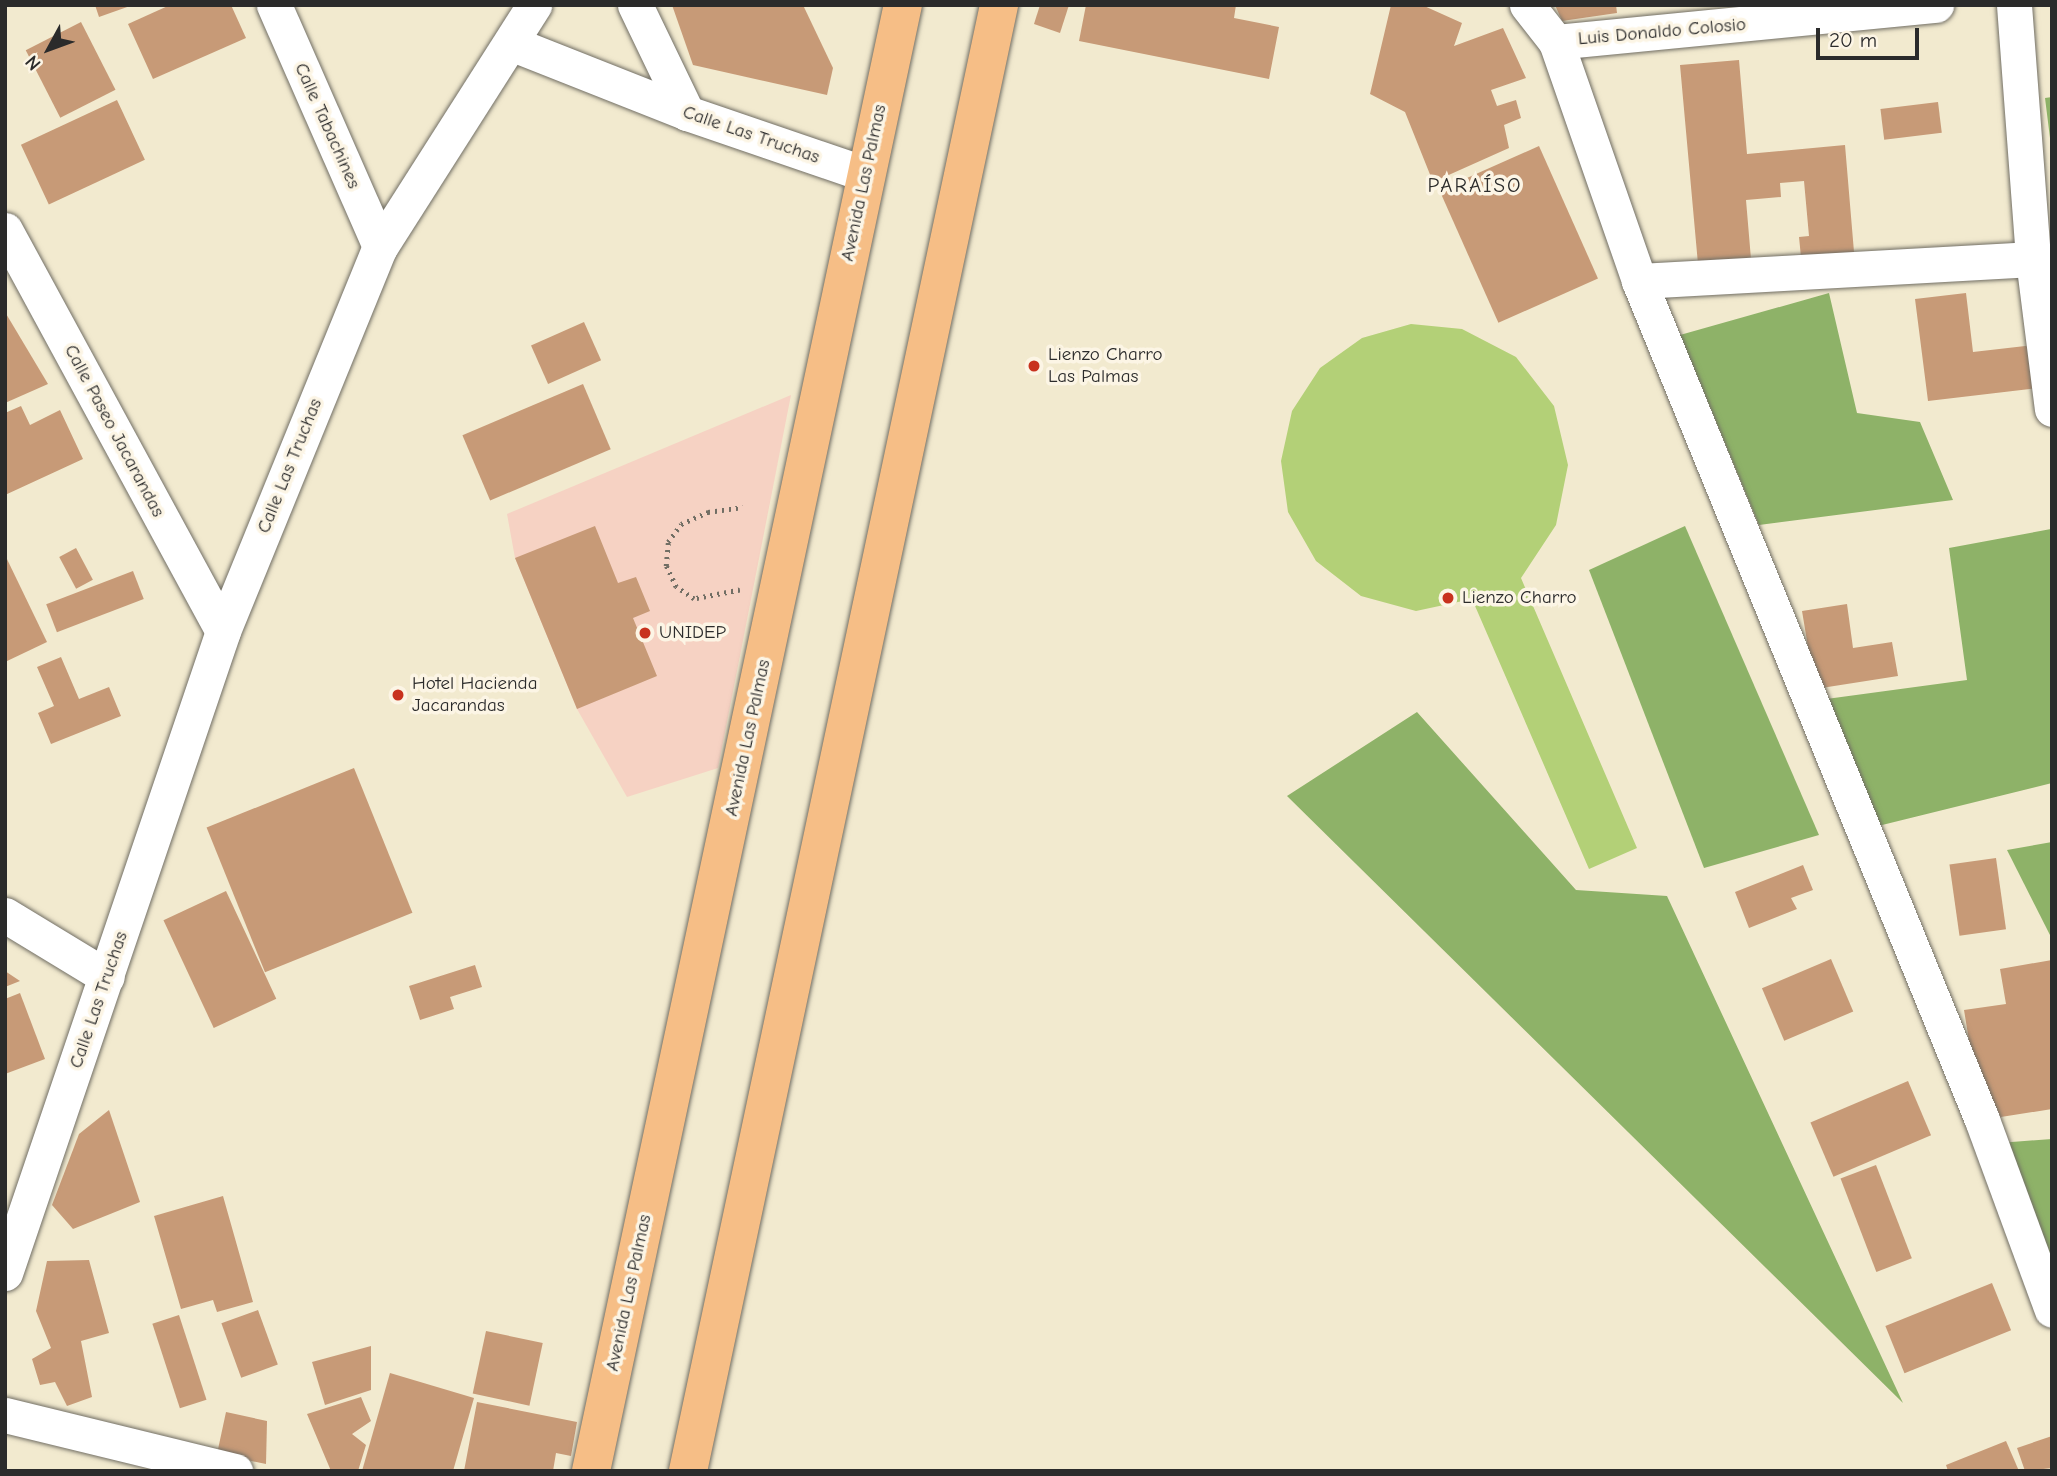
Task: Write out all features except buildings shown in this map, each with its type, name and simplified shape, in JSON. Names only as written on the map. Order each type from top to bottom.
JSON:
[{"type":"main road","name":"Avenida Las Palmas","points":[[592,1471],[782,579],[865,174],[903,5]]},
{"type":"main road","points":[[688,1471],[999,5]]},
{"type":"street","name":"Calle Tabachines","points":[[274,5],[380,247]]},
{"type":"street","points":[[513,44],[534,5]]},
{"type":"street","points":[[635,5],[687,113]]},
{"type":"street","points":[[1527,5],[1556,43],[1639,281],[1982,1120],[2052,1310]]},
{"type":"street","name":"Luis Donaldo Colosio","points":[[1556,43],[1764,14],[1936,5]]},
{"type":"street","points":[[2014,5],[2033,259],[2052,409]]},
{"type":"street","name":"Calle Las Truchas","points":[[5,1273],[223,631],[380,247],[513,44],[687,113],[865,174]]},
{"type":"street","name":"Calle Paseo Jacarandas","points":[[5,230],[223,631]]},
{"type":"street","points":[[1639,281],[2033,259]]},
{"type":"street","points":[[5,915],[107,977]]},
{"type":"street","points":[[5,1415],[236,1471]]},
{"type":"path","points":[[743,507],[708,512],[681,524],[668,541],[666,566],[676,587],[694,599],[782,579]]},
{"type":"shaded area","name":"UNIDEP","points":[[791,395],[718,768],[627,797],[577,709],[515,558],[507,514]]},
{"type":"green space","points":[[2052,97],[2052,154],[2045,98]]},
{"type":"green space","points":[[1829,293],[1857,413],[1920,422],[1953,500],[1759,525],[1680,335]]},
{"type":"green space","name":"Lienzo Charro","points":[[1411,324],[1462,329],[1516,357],[1554,406],[1568,465],[1556,525],[1521,578],[1637,848],[1589,869],[1472,599],[1416,611],[1361,596],[1316,561],[1288,512],[1281,461],[1292,411],[1320,368],[1362,338]]},
{"type":"green space","points":[[1685,526],[1819,835],[1704,868],[1589,570]]},
{"type":"green space","points":[[2051,529],[2052,783],[1874,827],[1819,700],[1967,680],[1949,548]]},
{"type":"green space","points":[[1417,712],[1576,890],[1667,896],[1903,1403],[1287,796]]},
{"type":"green space","points":[[2052,842],[2052,939],[2007,850]]},
{"type":"green space","points":[[2052,1139],[2052,1266],[1999,1143]]},
{"type":"place","name":"Lienzo Charro Las Palmas","points":[[1034,366]]},
{"type":"place","name":"Lienzo Charro","points":[[1448,598]]},
{"type":"place","name":"UNIDEP","points":[[645,633]]},
{"type":"place","name":"Hotel Hacienda Jacarandas","points":[[398,695]]},
{"type":"district","name":"PARAÍSO","points":[[1475,185]]}]
